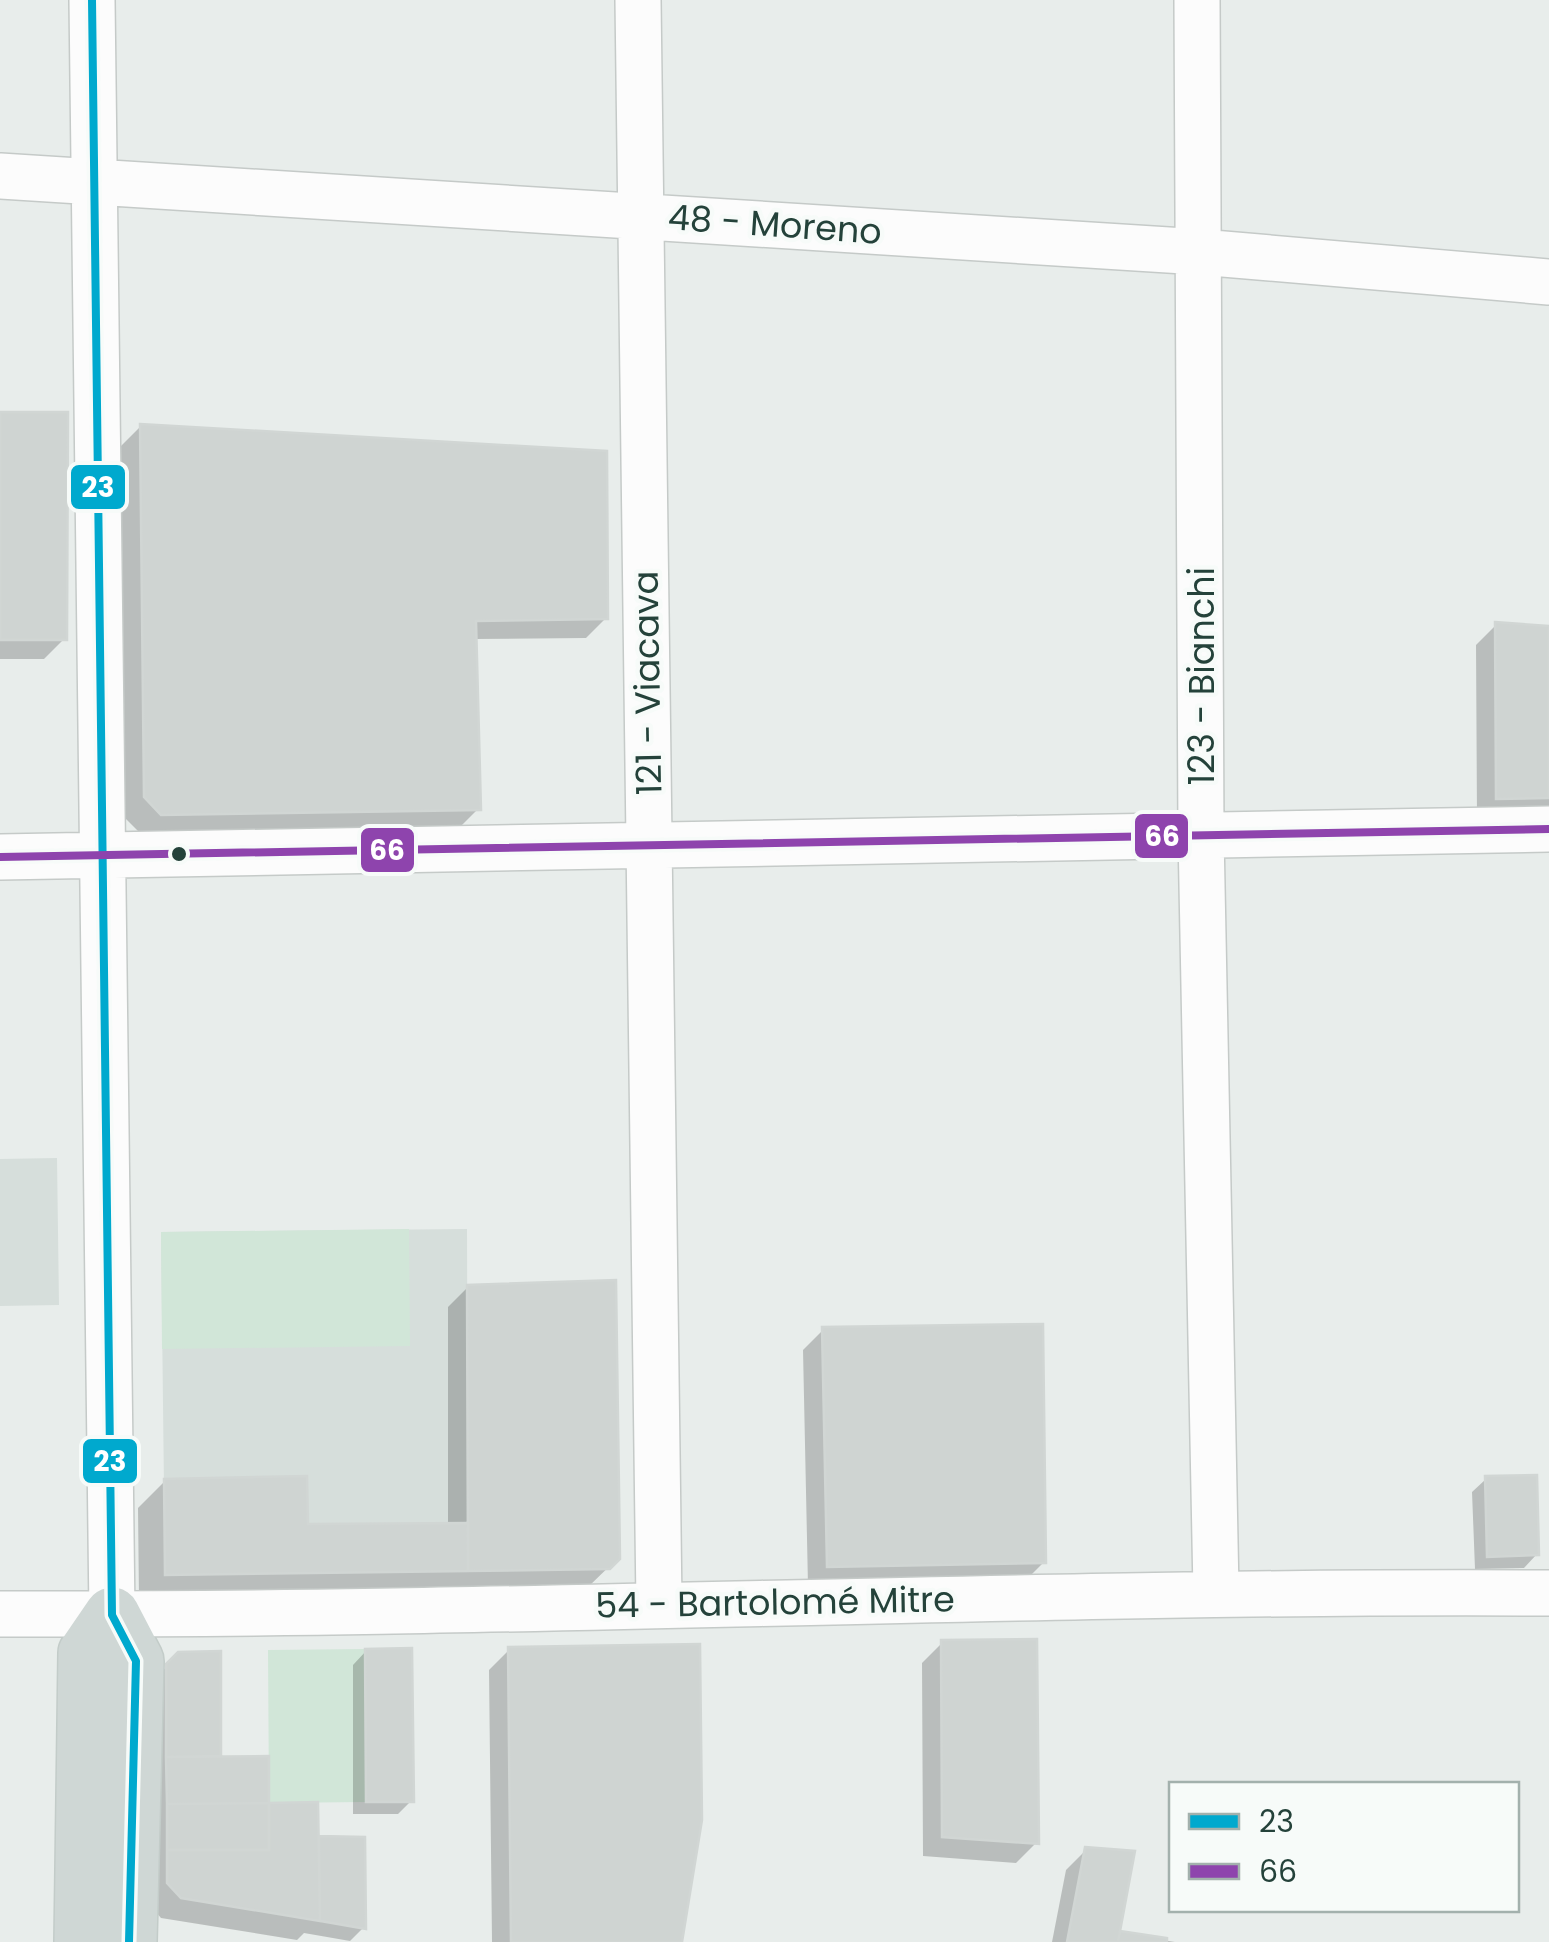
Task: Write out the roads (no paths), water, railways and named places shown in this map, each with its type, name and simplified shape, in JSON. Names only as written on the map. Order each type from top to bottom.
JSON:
[{"type":"main road","points":[[112,1614],[86,1653],[116,1939]]},
{"type":"street","points":[[92,0],[112,1614]]},
{"type":"street","name":"121 - Viacava","points":[[638,0],[659,1605]]},
{"type":"street","name":"123 - Bianchi","points":[[1197,0],[1201,835],[1216,1591]]},
{"type":"street","name":"48 - Moreno","points":[[0,176],[1200,252],[1549,282]]},
{"type":"street","points":[[0,857],[1549,829]]},
{"type":"street","name":"54 - Bartolomé Mitre","points":[[0,1614],[659,1605],[1216,1591],[1549,1593]]}]
